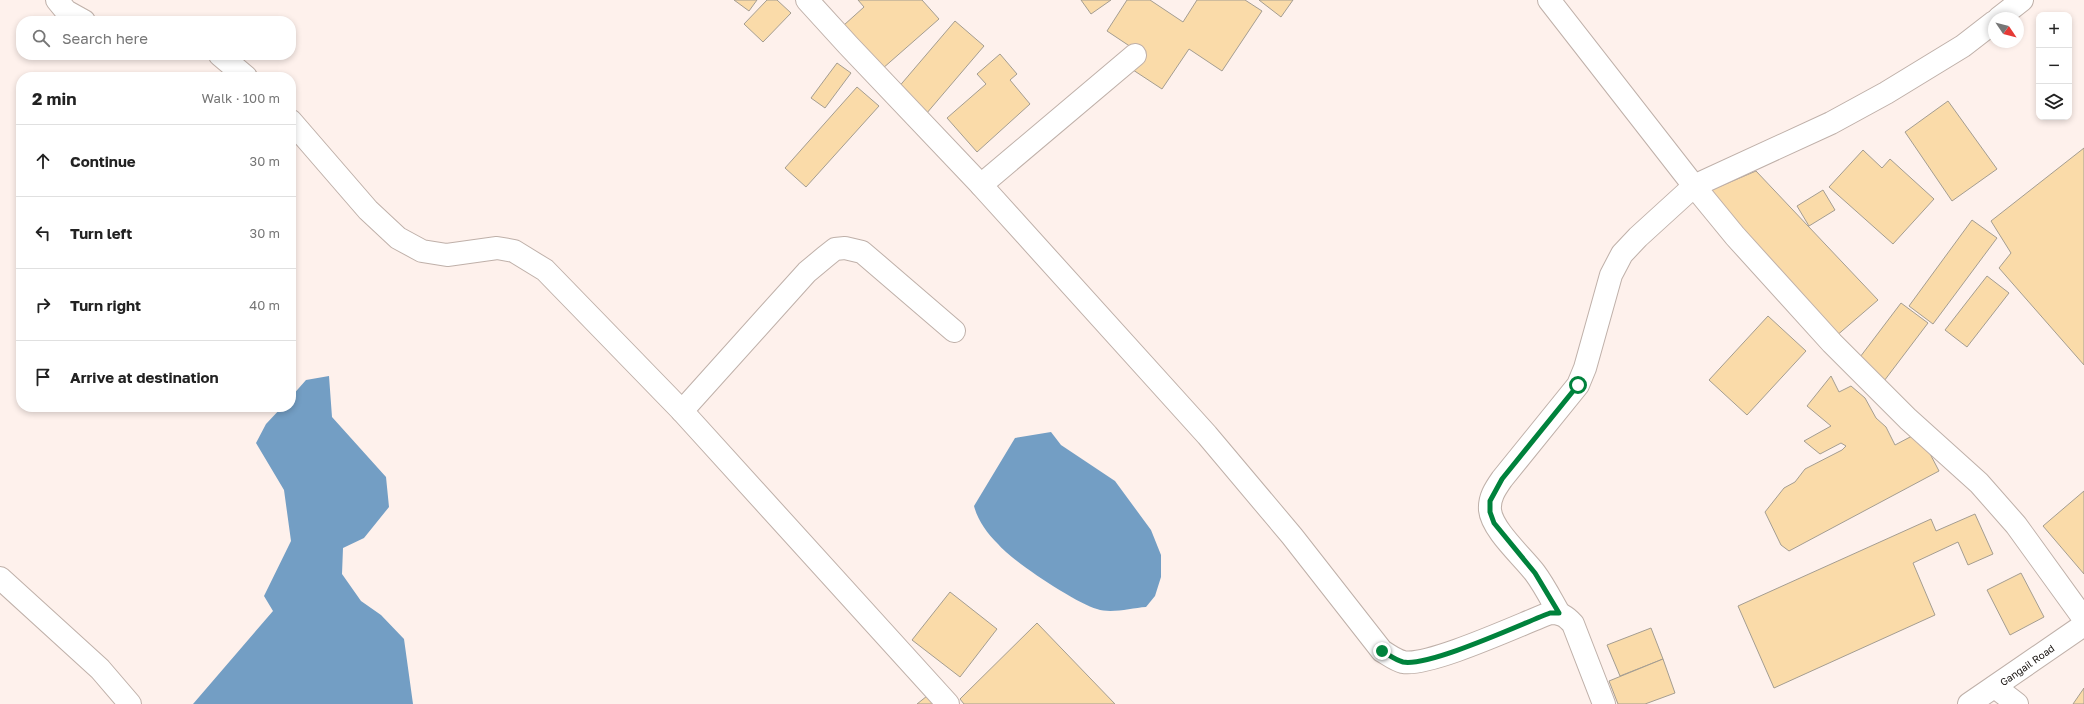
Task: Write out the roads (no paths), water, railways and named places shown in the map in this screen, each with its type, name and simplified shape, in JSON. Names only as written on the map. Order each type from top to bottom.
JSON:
[{"type":"street","points":[[57,0],[66,11],[75,16]]},
{"type":"street","points":[[807,0],[848,46],[982,184],[1207,435],[1292,536],[1382,651],[1392,658],[1404,662],[1430,660],[1550,613],[1559,613],[1567,617],[1573,624],[1604,704]]},
{"type":"street","points":[[1549,0],[1694,186],[1735,236],[1832,343],[1908,419],[1979,483],[2016,525],[2084,619]]},
{"type":"street","points":[[2007,12],[2022,0]]},
{"type":"street","points":[[1559,613],[1535,573],[1494,523],[1490,512],[1490,501],[1502,479],[1578,385],[1585,368],[1611,275],[1622,254],[1638,237],[1694,186],[1831,123],[1879,97],[1963,46],[1988,27]]},
{"type":"street","points":[[982,184],[1134,55]]},
{"type":"street","points":[[226,60],[240,72]]},
{"type":"street","points":[[296,127],[368,210],[398,238],[422,251],[447,255],[497,248],[514,251],[545,270],[682,411],[948,704]]},
{"type":"street","points":[[682,411],[808,272],[835,249],[846,248],[862,252],[954,331]]},
{"type":"street","points":[[0,578],[100,669],[130,704]]},
{"type":"street","name":"Gangail Road","points":[[1969,704],[2084,625]]},
{"type":"street","points":[[1995,687],[2017,704]]},
{"type":"water","points":[[329,376],[332,417],[386,477],[389,507],[364,538],[343,548],[342,574],[361,601],[381,615],[404,639],[413,704],[193,704],[273,611],[264,596],[291,541],[284,490],[256,443],[266,424],[277,412],[296,412],[296,391],[306,380]]},
{"type":"water","points":[[1051,432],[1061,445],[1115,481],[1151,530],[1161,555],[1161,577],[1155,596],[1146,607],[1108,611],[1097,609],[1075,599],[1045,581],[1016,560],[994,540],[980,522],[974,506],[1015,438]]}]
